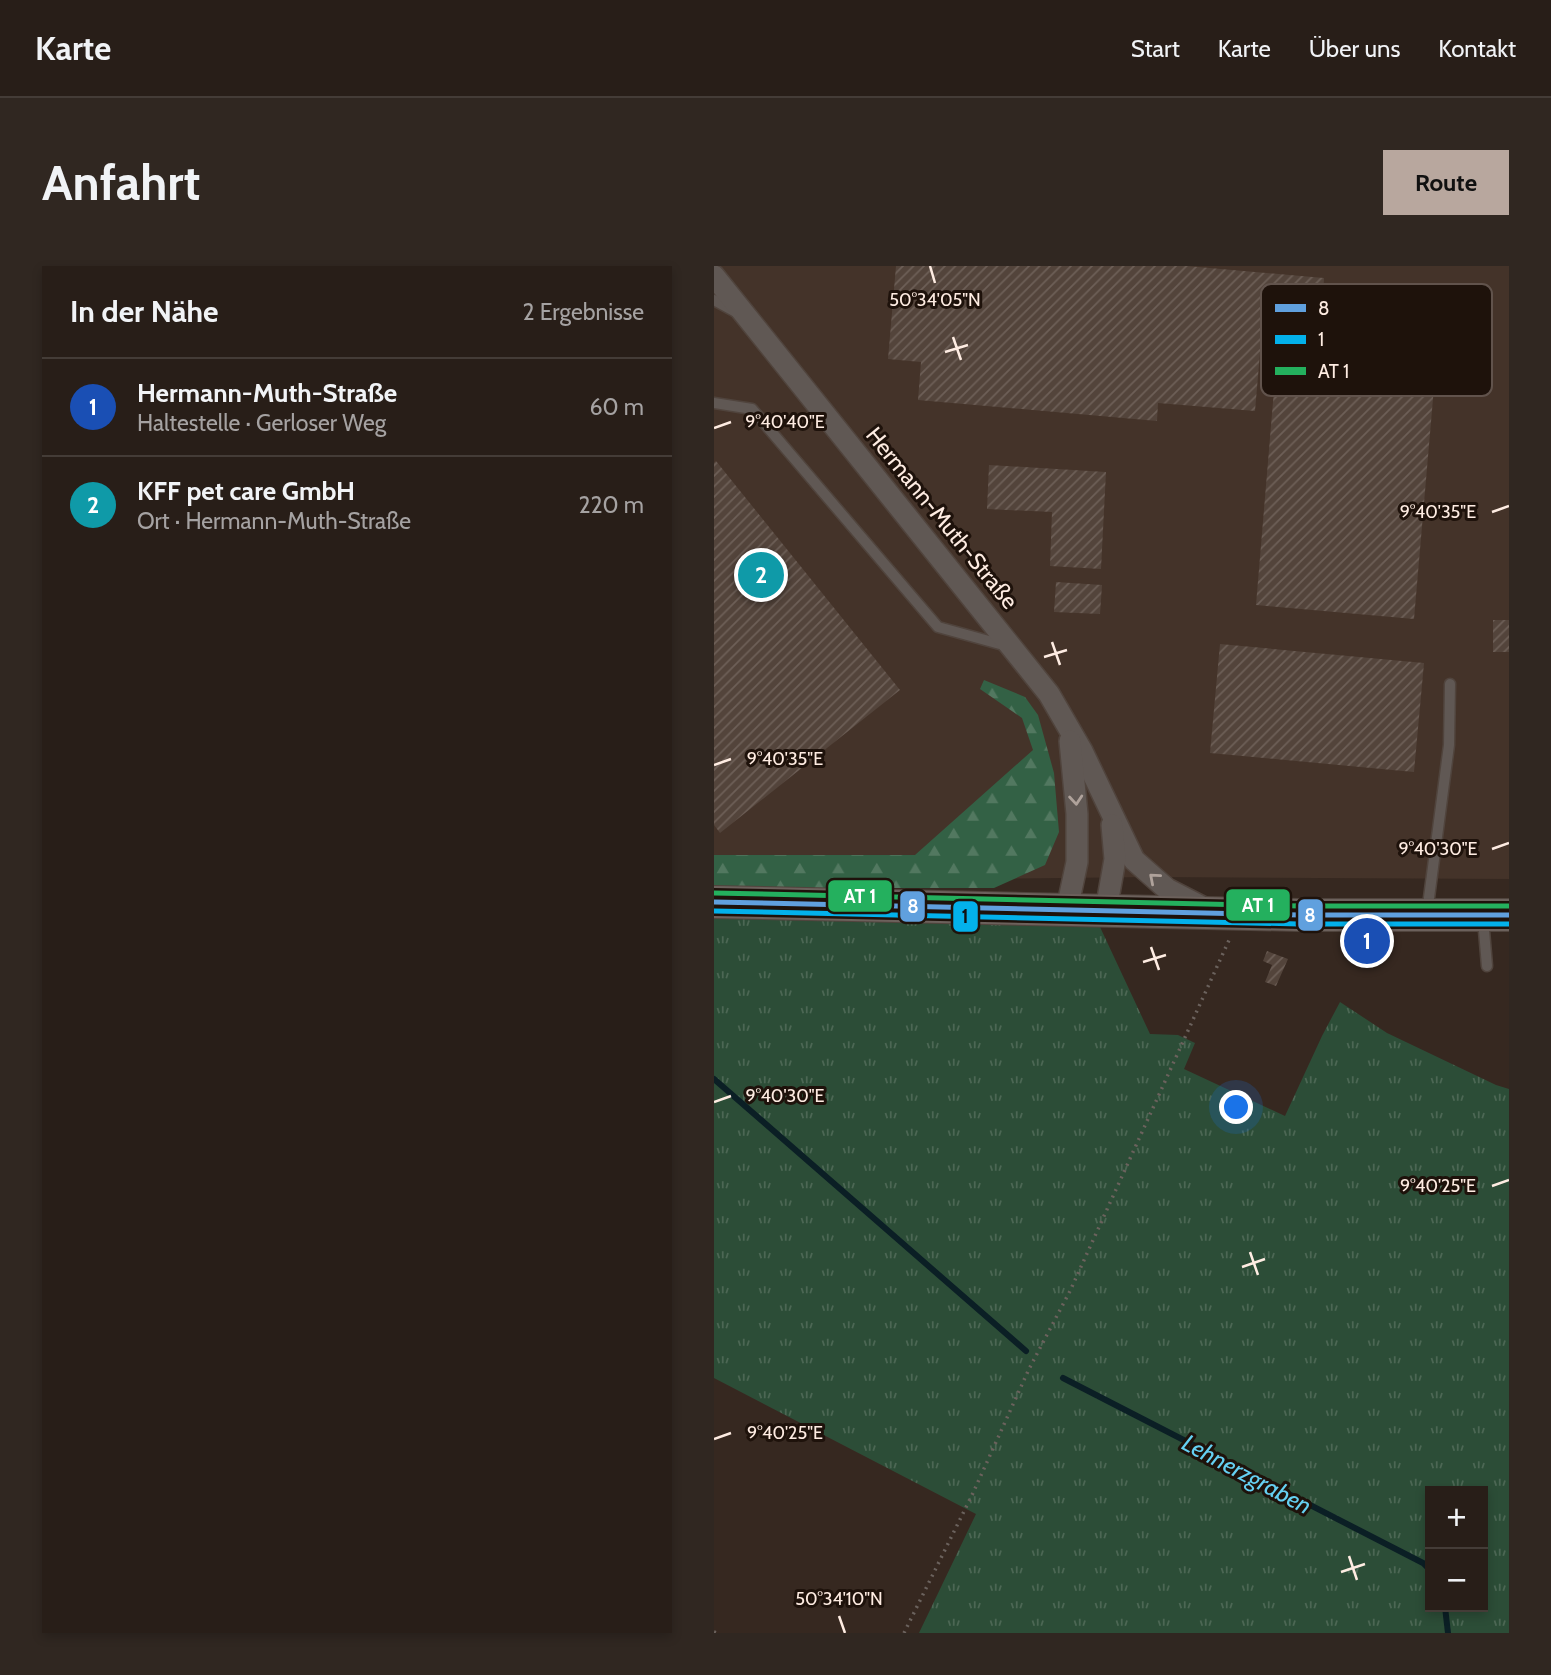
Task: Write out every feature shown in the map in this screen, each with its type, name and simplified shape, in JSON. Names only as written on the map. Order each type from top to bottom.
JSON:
[{"type":"street","name":"Hermann-Muth-Straße","points":[[714,275],[1049,694],[1082,751],[1134,860],[1167,888],[1227,913]]},
{"type":"street","name":"Hermann-Muth-Straße","points":[[1067,909],[1077,862],[1077,814],[1070,732]]},
{"type":"street","name":"Hermann-Muth-Straße","points":[[1106,910],[1115,859],[1111,814]]},
{"type":"street","points":[[714,902],[1496,916]]},
{"type":"lane","points":[[714,300],[750,320]]},
{"type":"lane","points":[[714,402],[752,408],[938,627],[1013,648]]},
{"type":"lane","points":[[1427,915],[1449,745],[1450,684]]},
{"type":"lane","points":[[1487,967],[1496,916]]},
{"type":"path","points":[[904,1633],[973,1493],[1029,1369],[1070,1291],[1227,913]]},
{"type":"shaded area","points":[[714,266],[1509,266],[1509,879],[1153,877],[714,882]]},
{"type":"green space","points":[[984,680],[1025,697],[1038,715],[1054,773],[1059,832],[1045,865],[994,888],[714,888],[714,855],[915,855],[1033,750],[1022,718],[980,689]]},
{"type":"green space","points":[[714,917],[1100,927],[1150,1034],[1178,1035],[1195,1043],[1184,1069],[1285,1116],[1340,1002],[1387,1033],[1509,1089],[1509,1633],[919,1633],[976,1514],[714,1378]]},
{"type":"building","points":[[896,266],[1187,266],[1324,278],[1324,284],[1261,284],[1261,353],[1255,411],[1158,403],[1157,421],[918,400],[921,362],[888,359]]},
{"type":"building","points":[[1273,396],[1433,396],[1414,619],[1256,605]]},
{"type":"building","points":[[716,461],[900,690],[720,833],[714,825]]},
{"type":"building","points":[[989,465],[1106,472],[1101,569],[1050,566],[1052,512],[987,509]]},
{"type":"building","points":[[1056,582],[1102,585],[1100,614],[1054,612]]},
{"type":"building","points":[[1493,620],[1509,620],[1509,652],[1493,652]]},
{"type":"building","points":[[1220,644],[1424,663],[1414,772],[1210,753]]},
{"type":"building","points":[[1267,951],[1288,959],[1276,986],[1265,982],[1272,965],[1263,961]]},
{"type":"waterway","name":"Lehnerzgraben","points":[[714,1079],[1026,1351]]},
{"type":"waterway","name":"Lehnerzgraben","points":[[1063,1378],[1425,1565]]},
{"type":"waterway","name":"Lehnerzgraben","points":[[1446,1612],[1448,1633]]},
{"type":"transit line","points":[[714,893],[1299,906],[1509,906]]},
{"type":"transit line","name":"8","points":[[714,902],[1299,915],[1509,915]]},
{"type":"transit line","name":"1","points":[[714,911],[1299,924],[1509,924]]},
{"type":"place","name":"KFF pet care GmbH","points":[[761,575]]},
{"type":"place","name":"Hermann-Muth-Straße","points":[[1367,941]]}]
